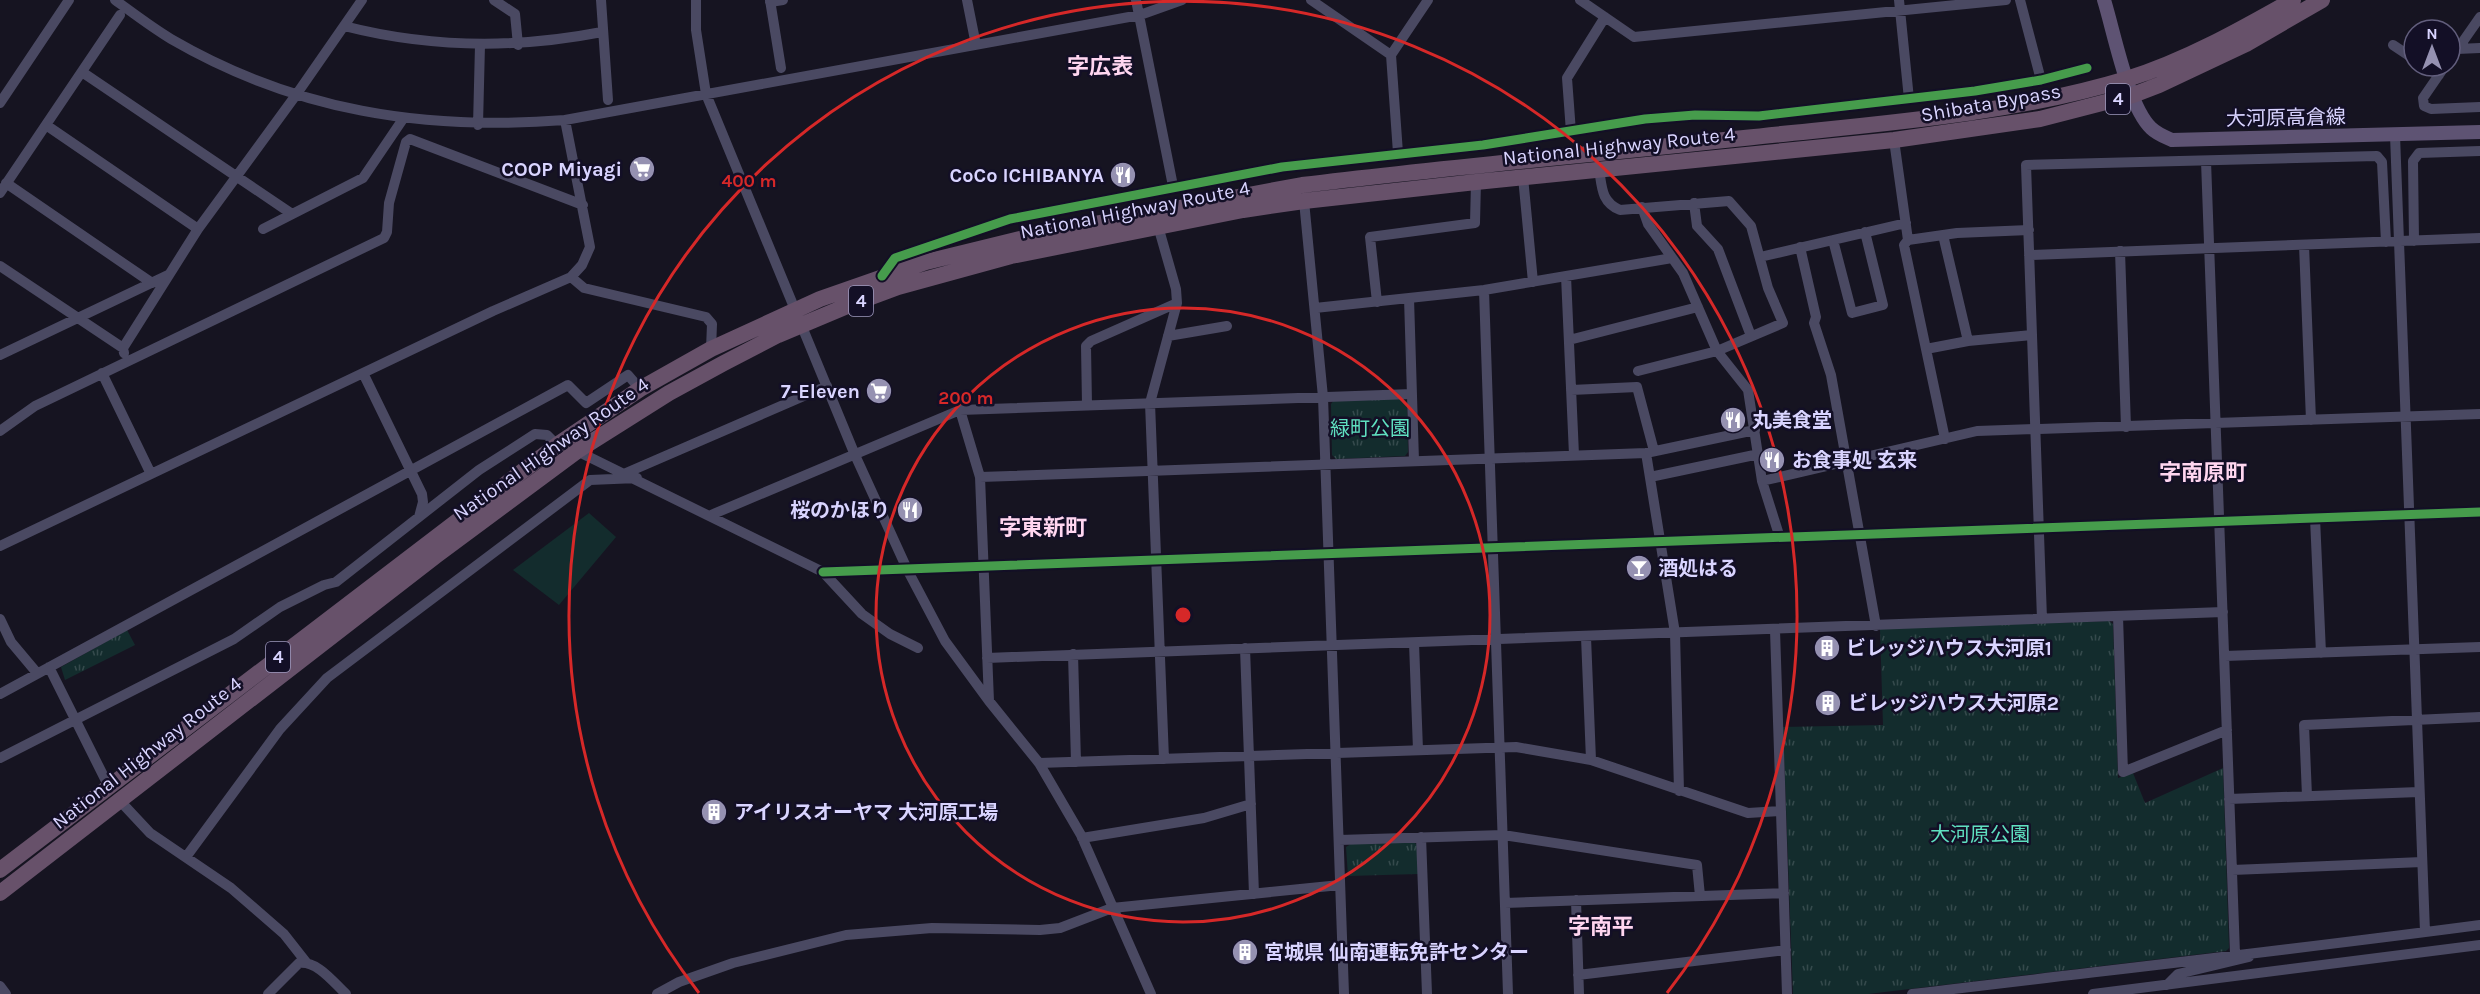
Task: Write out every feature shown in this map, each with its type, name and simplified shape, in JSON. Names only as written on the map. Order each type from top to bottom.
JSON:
[{"type":"highway","name":"Shibata Bypass","points":[[1894,121],[2039,101],[2128,78],[2200,50],[2293,0]]},
{"type":"highway","name":"Shibata Bypass","points":[[1894,140],[2040,119],[2133,95],[2246,44],[2322,0]]},
{"type":"highway","name":"National Highway Route 4","points":[[0,893],[121,802],[437,555],[577,451],[669,393],[798,318],[882,276],[970,250],[1041,234],[1302,185],[1894,121]]},
{"type":"highway","name":"National Highway Route 4","points":[[0,870],[557,445],[640,389],[711,349],[798,318],[954,271],[1011,256],[1158,226],[1304,201],[1894,140]]},
{"type":"main road","name":"大河原高倉線","points":[[2104,0],[2133,95],[2143,118],[2152,129],[2172,140],[2480,132]]},
{"type":"street","points":[[0,103],[69,0]]},
{"type":"street","points":[[115,0],[171,38],[236,72],[296,95],[403,119],[478,125],[565,120],[1140,15],[1182,0]]},
{"type":"street","points":[[123,348],[198,229],[362,0]]},
{"type":"street","points":[[494,0],[515,14],[518,45]]},
{"type":"street","points":[[601,0],[608,100]]},
{"type":"street","points":[[696,0],[696,30],[706,94],[855,454],[908,571],[945,641],[988,701],[1039,763],[1082,838],[1150,994]]},
{"type":"street","points":[[781,68],[770,1],[783,0]]},
{"type":"street","points":[[967,0],[976,45]]},
{"type":"street","points":[[1136,0],[1173,186]]},
{"type":"street","points":[[1311,0],[1324,4],[1391,55]]},
{"type":"street","points":[[1398,153],[1391,55],[1428,0]]},
{"type":"street","points":[[1580,0],[1634,37],[1900,5],[2006,0]]},
{"type":"street","points":[[2020,0],[2041,80]]},
{"type":"street","points":[[1900,5],[1909,99]]},
{"type":"street","points":[[120,15],[3,188],[152,283]]},
{"type":"street","points":[[1571,132],[1566,78],[1605,17]]},
{"type":"street","points":[[2462,42],[2480,17]]},
{"type":"street","points":[[344,26],[413,41],[480,45],[518,45],[602,32]]},
{"type":"street","points":[[478,125],[480,45]]},
{"type":"street","points":[[2393,45],[2402,51]]},
{"type":"street","points":[[2462,49],[2480,48]]},
{"type":"street","points":[[882,276],[895,258],[1010,219],[1173,186],[1282,167],[1483,145],[1645,119],[1695,115],[1759,116],[1909,99],[2041,80],[2087,68]]},
{"type":"street","points":[[82,72],[234,177],[292,214]]},
{"type":"street","points":[[2437,78],[2423,98],[2424,106],[2431,109],[2480,106]]},
{"type":"street","points":[[263,229],[363,178],[403,119]]},
{"type":"street","points":[[0,546],[363,373],[572,277],[582,265],[590,247],[565,120]]},
{"type":"street","points":[[46,125],[198,229]]},
{"type":"street","points":[[393,133],[406,142]]},
{"type":"street","points":[[2395,135],[2425,932]]},
{"type":"street","points":[[0,430],[35,406],[384,238],[389,203],[406,142],[410,139],[583,205]]},
{"type":"street","points":[[1894,140],[1908,240]]},
{"type":"street","points":[[2414,241],[2413,161],[2420,153],[2480,151]]},
{"type":"street","points":[[2042,619],[2026,165],[2377,156],[2382,162],[2386,242]]},
{"type":"street","points":[[2206,161],[2235,954]]},
{"type":"street","points":[[1599,169],[1602,196],[1610,206],[1620,210],[1730,201],[1751,226],[1783,323],[1717,351],[1638,372]]},
{"type":"street","points":[[1522,177],[1533,282]]},
{"type":"street","points":[[1377,302],[1370,237],[1474,223],[1476,182]]},
{"type":"street","points":[[1304,201],[1323,397],[1344,994]]},
{"type":"street","points":[[1694,203],[1697,226],[1718,249],[1751,336]]},
{"type":"street","points":[[1642,207],[1648,224],[1683,273],[1717,351],[1748,390],[1762,481],[1780,538]]},
{"type":"street","points":[[1760,257],[1906,223]]},
{"type":"street","points":[[1158,226],[1176,290],[1177,303],[1150,403],[1164,759]]},
{"type":"street","points":[[1945,439],[1904,245],[1908,240],[1943,235],[2028,230]]},
{"type":"street","points":[[1833,240],[1852,313],[1883,305],[1865,232]]},
{"type":"street","points":[[1943,235],[1968,341]]},
{"type":"street","points":[[2029,255],[2480,238]]},
{"type":"street","points":[[2304,245],[2311,420]]},
{"type":"street","points":[[1800,247],[1816,317],[1814,322],[1831,375],[1876,626]]},
{"type":"street","points":[[2120,252],[2126,427]]},
{"type":"street","points":[[1315,308],[1484,290],[1672,258]]},
{"type":"street","points":[[0,266],[123,348],[128,361]]},
{"type":"street","points":[[0,355],[169,275]]},
{"type":"street","points":[[1566,276],[1574,455]]},
{"type":"street","points":[[572,277],[584,288],[706,317],[712,324],[711,349]]},
{"type":"street","points":[[1484,290],[1508,994]]},
{"type":"street","points":[[1408,298],[1414,461]]},
{"type":"street","points":[[1087,405],[1086,346],[1091,341],[1177,303]]},
{"type":"street","points":[[1569,340],[1698,307]]},
{"type":"street","points":[[1168,336],[1227,327]]},
{"type":"street","points":[[1926,349],[1968,341],[2032,335]]},
{"type":"street","points":[[102,373],[151,474]]},
{"type":"street","points":[[363,373],[422,494],[423,502],[419,517]]},
{"type":"street","points":[[0,694],[568,385],[586,403],[628,375],[640,389]]},
{"type":"street","points":[[626,473],[827,386]]},
{"type":"street","points":[[1571,390],[1637,387],[1650,452],[1650,477],[1675,633],[1679,791]]},
{"type":"street","points":[[711,515],[960,410],[1412,394]]},
{"type":"street","points":[[960,410],[980,477],[988,701]]},
{"type":"street","points":[[1762,481],[1977,431],[2480,414]]},
{"type":"street","points":[[980,477],[1650,452],[1755,430]]},
{"type":"street","points":[[0,758],[234,639],[280,607],[324,585],[336,582],[479,470],[535,434],[547,435],[557,445]]},
{"type":"street","points":[[577,451],[637,478],[823,572],[862,614],[890,634],[918,648]]},
{"type":"street","points":[[1650,477],[1759,454]]},
{"type":"street","points":[[186,857],[280,729],[327,678],[590,480],[637,478]]},
{"type":"street","points":[[823,572],[908,571],[2480,512]]},
{"type":"street","points":[[2315,518],[2321,653]]},
{"type":"street","points":[[987,658],[2223,612]]},
{"type":"street","points":[[2118,616],[2123,772],[2227,730]]},
{"type":"street","points":[[0,618],[11,642],[37,673]]},
{"type":"street","points":[[1775,630],[1787,994]]},
{"type":"street","points":[[1586,637],[1591,760]]},
{"type":"street","points":[[1414,643],[1418,750]]},
{"type":"street","points":[[2224,656],[2480,647]]},
{"type":"street","points":[[1245,648],[1254,894]]},
{"type":"street","points":[[1073,654],[1076,762]]},
{"type":"street","points":[[50,667],[109,787]]},
{"type":"street","points":[[2307,796],[2304,724],[2480,717]]},
{"type":"street","points":[[1039,763],[1516,747],[1591,760],[1749,813],[1781,811]]},
{"type":"street","points":[[2229,798],[2419,792]]},
{"type":"street","points":[[121,802],[150,833],[231,888],[284,933],[306,962],[315,966],[346,994]]},
{"type":"street","points":[[1082,838],[1204,818],[1251,804]]},
{"type":"street","points":[[1339,840],[1503,835],[1697,865],[1700,896]]},
{"type":"street","points":[[1421,837],[1427,994]]},
{"type":"street","points":[[2232,870],[2422,862]]},
{"type":"street","points":[[657,994],[679,982],[733,963],[846,935],[932,928],[1040,930],[1060,928],[1112,908],[1340,885]]},
{"type":"street","points":[[1505,903],[1784,893]]},
{"type":"street","points":[[1576,900],[1579,994]]},
{"type":"street","points":[[1912,994],[2235,954],[2332,945],[2480,925]]},
{"type":"street","points":[[2093,994],[2480,945]]},
{"type":"street","points":[[1578,975],[1786,950]]},
{"type":"street","points":[[2167,985],[2178,974],[2245,960],[2258,952]]},
{"type":"street","points":[[268,994],[299,963],[306,962]]},
{"type":"street","points":[[0,986],[6,994]]},
{"type":"green space","name":"緑町公園","points":[[1402,398],[1407,402],[1408,452],[1405,456],[1336,459],[1332,455],[1331,404],[1334,400]]},
{"type":"green space","points":[[589,513],[616,537],[559,605],[513,570]]},
{"type":"green space","name":"大河原公園","points":[[2109,621],[2113,624],[2118,778],[2133,773],[2145,803],[2223,768],[2229,948],[2226,951],[1868,994],[1793,994],[1783,727],[1883,725],[1880,629]]},
{"type":"green space","points":[[127,630],[135,645],[65,680],[61,667]]},
{"type":"green space","points":[[1413,842],[1418,845],[1418,874],[1348,876],[1346,847],[1351,844]]},
{"type":"cycle path","points":[[882,276],[895,258],[1010,219],[1282,167],[1483,145],[1645,119],[1695,115],[1759,116],[1975,91],[2041,80],[2087,68]]},
{"type":"cycle path","points":[[823,572],[2480,512]]},
{"type":"place","name":"COOP Miyagi","points":[[642,169]]},
{"type":"place","name":"CoCo ICHIBANYA","points":[[1123,175]]},
{"type":"place","name":"7-Eleven","points":[[879,391]]},
{"type":"place","name":"丸美食堂","points":[[1733,420]]},
{"type":"place","name":"お食事処 玄来","points":[[1772,460]]},
{"type":"place","name":"桜のかほり","points":[[910,510]]},
{"type":"place","name":"酒処はる","points":[[1639,568]]},
{"type":"place","name":"ビレッジハウス大河原1","points":[[1827,648]]},
{"type":"place","name":"ビレッジハウス大河原2","points":[[1828,703]]},
{"type":"place","name":"アイリスオーヤマ 大河原工場","points":[[714,812]]},
{"type":"place","name":"宮城県 仙南運転免許センター","points":[[1245,952]]},
{"type":"district","name":"字広表","points":[[1100,67]]},
{"type":"district","name":"字南原町","points":[[2203,473]]},
{"type":"district","name":"字東新町","points":[[1043,528]]},
{"type":"district","name":"字南平","points":[[1601,927]]}]
